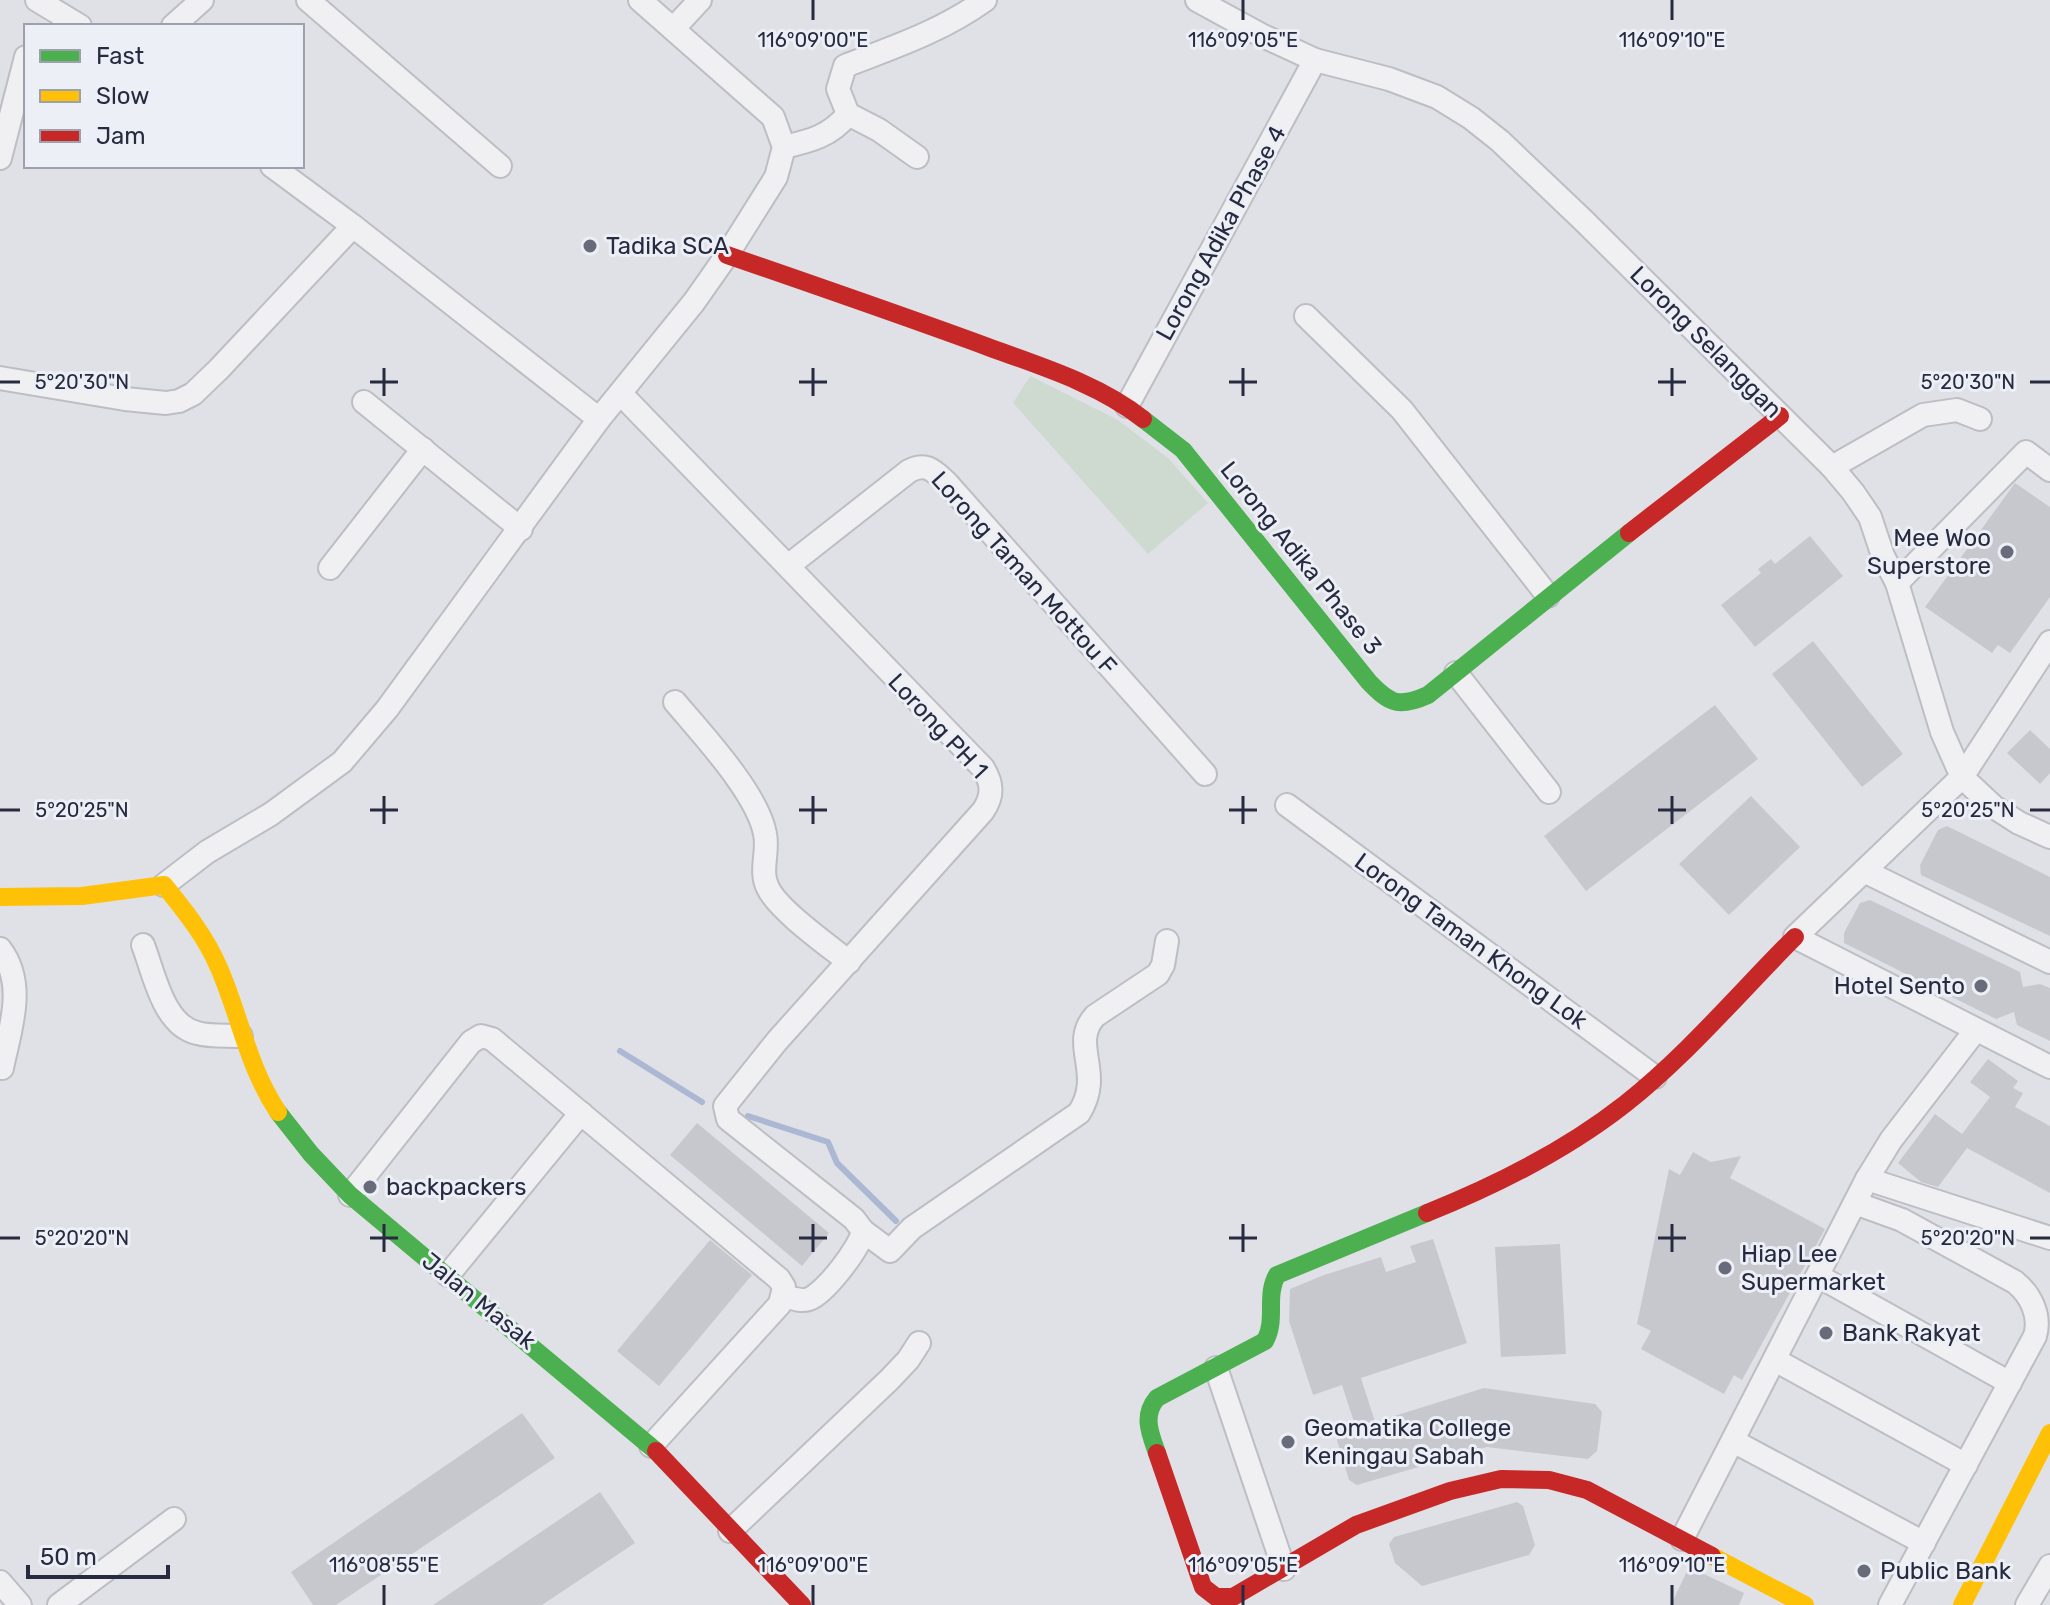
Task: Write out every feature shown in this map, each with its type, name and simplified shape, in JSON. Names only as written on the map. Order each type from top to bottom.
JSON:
[{"type":"street","points":[[37,0],[77,24]]},
{"type":"street","points":[[175,24],[202,0]]},
{"type":"street","points":[[308,0],[500,166]]},
{"type":"street","points":[[0,897],[37,899],[91,896],[164,885],[207,852],[271,814],[342,762],[387,709],[599,419],[727,255],[776,177],[784,147],[773,117],[640,0]]},
{"type":"street","points":[[673,29],[700,0]]},
{"type":"street","points":[[917,157],[879,130],[848,114],[838,89],[845,66],[910,43],[985,0]]},
{"type":"street","name":"Lorong Selanggan","points":[[1197,0],[1248,29],[1315,60],[1389,79],[1437,97],[1500,141],[1583,220],[1832,467],[1853,492],[1870,517],[1883,556],[1897,583],[1942,732],[1962,777],[1994,807],[2050,837]]},
{"type":"street","name":"Lorong Adika Phase 4","points":[[1127,406],[1315,60]]},
{"type":"street","points":[[0,158],[24,65]]},
{"type":"street","points":[[784,147],[816,139],[838,127],[848,114]]},
{"type":"street","points":[[275,168],[599,419]]},
{"type":"street","points":[[0,378],[125,399],[166,403],[179,401],[193,394],[219,369],[353,226]]},
{"type":"street","name":"Lorong Adika Phase 3","points":[[727,255],[1041,366],[1127,406],[1183,450],[1382,695],[1392,703],[1409,704],[1428,695],[1548,596],[1780,416]]},
{"type":"street","points":[[1306,316],[1402,410],[1548,596]]},
{"type":"street","name":"Lorong PH 1","points":[[621,394],[983,768],[991,783],[991,797],[983,811],[728,1099],[725,1112],[736,1125],[854,1219],[863,1231]]},
{"type":"street","points":[[364,402],[521,529]]},
{"type":"street","points":[[1832,467],[1923,415],[1957,410],[1980,419]]},
{"type":"street","points":[[330,568],[423,449]]},
{"type":"street","points":[[1897,583],[2026,452],[2050,470]]},
{"type":"street","name":"Lorong Taman Mottou F","points":[[788,566],[909,471],[926,466],[946,482],[1205,774]]},
{"type":"street","points":[[1805,1605],[1587,1490],[1549,1480],[1501,1479],[1450,1491],[1356,1525],[1233,1597],[1220,1599],[1209,1595],[1203,1587],[1148,1428],[1149,1405],[1259,1345],[1269,1336],[1271,1284],[1277,1275],[1360,1242],[1539,1162],[1603,1121],[1655,1077],[1962,777],[2050,642]]},
{"type":"street","points":[[1456,673],[1549,792]]},
{"type":"street","points":[[675,702],[730,770],[759,817],[766,834],[764,868],[768,890],[779,904],[849,962]]},
{"type":"street","name":"Lorong Taman Khong Lok","points":[[1287,805],[1655,1077]]},
{"type":"street","points":[[1864,871],[2050,962]]},
{"type":"street","name":"Jalan Masak","points":[[164,885],[195,924],[214,956],[257,1075],[307,1151],[350,1195],[651,1446],[802,1605]]},
{"type":"street","points":[[1795,937],[2050,1067]]},
{"type":"street","points":[[784,1296],[808,1299],[818,1293],[858,1248],[863,1231],[890,1251],[912,1228],[1079,1113],[1089,1092],[1090,1067],[1085,1048],[1088,1024],[1095,1016],[1158,974],[1163,965],[1167,941]]},
{"type":"street","points":[[143,945],[169,1011],[177,1023],[195,1033],[241,1036]]},
{"type":"street","points":[[0,949],[8,959],[16,984],[2,1068]]},
{"type":"street","points":[[1682,1539],[1867,1179],[1891,1140],[1975,1031]]},
{"type":"street","points":[[350,1195],[471,1042],[481,1036],[492,1039],[581,1113],[779,1279],[784,1287],[780,1304],[651,1446]]},
{"type":"street","points":[[448,1275],[581,1113]]},
{"type":"street","points":[[1867,1179],[2050,1238]]},
{"type":"street","points":[[1855,1203],[1902,1220],[2023,1288],[2037,1317],[2037,1327],[2010,1383],[1890,1605]]},
{"type":"street","points":[[1818,1276],[2010,1383]]},
{"type":"street","points":[[730,1531],[889,1380],[919,1343]]},
{"type":"street","points":[[1775,1360],[1966,1465]]},
{"type":"street","points":[[1216,1368],[1284,1569]]},
{"type":"street","points":[[1962,1605],[2050,1433]]},
{"type":"street","points":[[1733,1441],[1924,1543]]},
{"type":"street","points":[[59,1605],[174,1519]]},
{"type":"street","points":[[2027,1605],[2050,1566]]},
{"type":"street","points":[[0,1582],[20,1605]]},
{"type":"shaded area","points":[[1030,376],[1118,420],[1168,458],[1208,503],[1148,554],[1013,403]]},
{"type":"building","name":"Mee Woo Superstore","points":[[2015,483],[2050,507],[2050,597],[2010,653],[1998,645],[1992,653],[1925,607]]},
{"type":"building","points":[[1810,536],[1843,576],[1755,647],[1721,605],[1761,573],[1758,569],[1771,559],[1775,564]]},
{"type":"building","points":[[1813,641],[1903,754],[1862,787],[1772,674]]},
{"type":"building","points":[[1715,705],[1758,759],[1586,891],[1544,836]]},
{"type":"building","points":[[2030,730],[2050,749],[2050,773],[2040,784],[2007,753]]},
{"type":"building","points":[[1751,796],[1800,847],[1729,915],[1679,864]]},
{"type":"building","points":[[1947,826],[2050,877],[2050,936],[1921,875],[1920,865],[1938,830]]},
{"type":"building","points":[[1870,900],[2020,972],[2023,987],[2040,984],[2050,988],[2050,1041],[2017,1025],[2014,1012],[1996,1019],[1844,943],[1844,933],[1860,903]]},
{"type":"building","points":[[1988,1059],[2018,1081],[2013,1088],[2023,1093],[2015,1107],[2050,1126],[2050,1193],[1967,1148],[1938,1187],[1921,1182],[1898,1163],[1935,1114],[1962,1134],[1990,1097],[1970,1082]]},
{"type":"building","points":[[697,1123],[829,1233],[802,1266],[670,1155]]},
{"type":"building","points":[[1693,1152],[1711,1162],[1741,1156],[1730,1178],[1825,1229],[1742,1380],[1734,1375],[1724,1394],[1641,1349],[1651,1331],[1637,1324],[1669,1169],[1680,1175]]},
{"type":"building","points":[[1433,1239],[1467,1343],[1361,1378],[1375,1422],[1484,1388],[1595,1404],[1602,1412],[1597,1451],[1588,1459],[1487,1447],[1357,1485],[1349,1480],[1337,1440],[1341,1432],[1356,1428],[1342,1385],[1313,1395],[1289,1321],[1290,1289],[1381,1257],[1386,1272],[1416,1262],[1410,1246]]},
{"type":"building","points":[[710,1240],[752,1275],[659,1386],[617,1351]]},
{"type":"building","points":[[1560,1244],[1566,1354],[1501,1357],[1495,1247]]},
{"type":"building","points":[[522,1413],[555,1458],[336,1605],[313,1605],[291,1572]]},
{"type":"building","points":[[600,1492],[635,1543],[542,1605],[433,1605]]},
{"type":"building","points":[[1517,1502],[1523,1506],[1535,1545],[1529,1555],[1422,1586],[1395,1563],[1389,1544],[1394,1537]]},
{"type":"building","points":[[1689,1567],[1744,1593],[1739,1605],[1671,1605]]},
{"type":"waterway","points":[[620,1051],[702,1102]]},
{"type":"waterway","points":[[748,1116],[828,1142],[837,1163],[896,1221]]},
{"type":"traffic: fast","points":[[1143,419],[1183,450],[1369,682],[1396,702],[1410,702],[1428,695],[1629,533]]},
{"type":"traffic: fast","points":[[278,1112],[311,1154],[350,1195],[656,1451]]},
{"type":"traffic: fast","points":[[1157,1453],[1149,1425],[1152,1405],[1157,1398],[1265,1341],[1277,1275],[1427,1213]]},
{"type":"traffic: slow","points":[[0,897],[82,896],[164,885],[214,957],[259,1077],[278,1112]]},
{"type":"traffic: slow","points":[[1962,1605],[2050,1433]]},
{"type":"traffic: slow","points":[[1712,1556],[1805,1605]]},
{"type":"traffic: jam","points":[[727,255],[1048,369],[1108,396],[1143,419]]},
{"type":"traffic: jam","points":[[1629,533],[1780,416]]},
{"type":"traffic: jam","points":[[1427,1213],[1530,1166],[1579,1137],[1625,1104],[1691,1044],[1795,937]]},
{"type":"traffic: jam","points":[[656,1451],[802,1605]]},
{"type":"traffic: jam","points":[[1157,1453],[1203,1587],[1216,1597],[1233,1597],[1356,1525],[1450,1491],[1501,1479],[1549,1480],[1587,1490],[1712,1556]]},
{"type":"place","name":"Tadika SCA","points":[[590,246]]},
{"type":"place","name":"Mee Woo Superstore","points":[[2007,552]]},
{"type":"place","name":"Hotel Sento","points":[[1981,986]]},
{"type":"place","name":"backpackers","points":[[370,1187]]},
{"type":"place","name":"Hiap Lee Supermarket","points":[[1725,1268]]},
{"type":"place","name":"Bank Rakyat","points":[[1826,1333]]},
{"type":"place","name":"Geomatika College Keningau Sabah","points":[[1288,1442]]},
{"type":"place","name":"Public Bank","points":[[1864,1571]]}]
